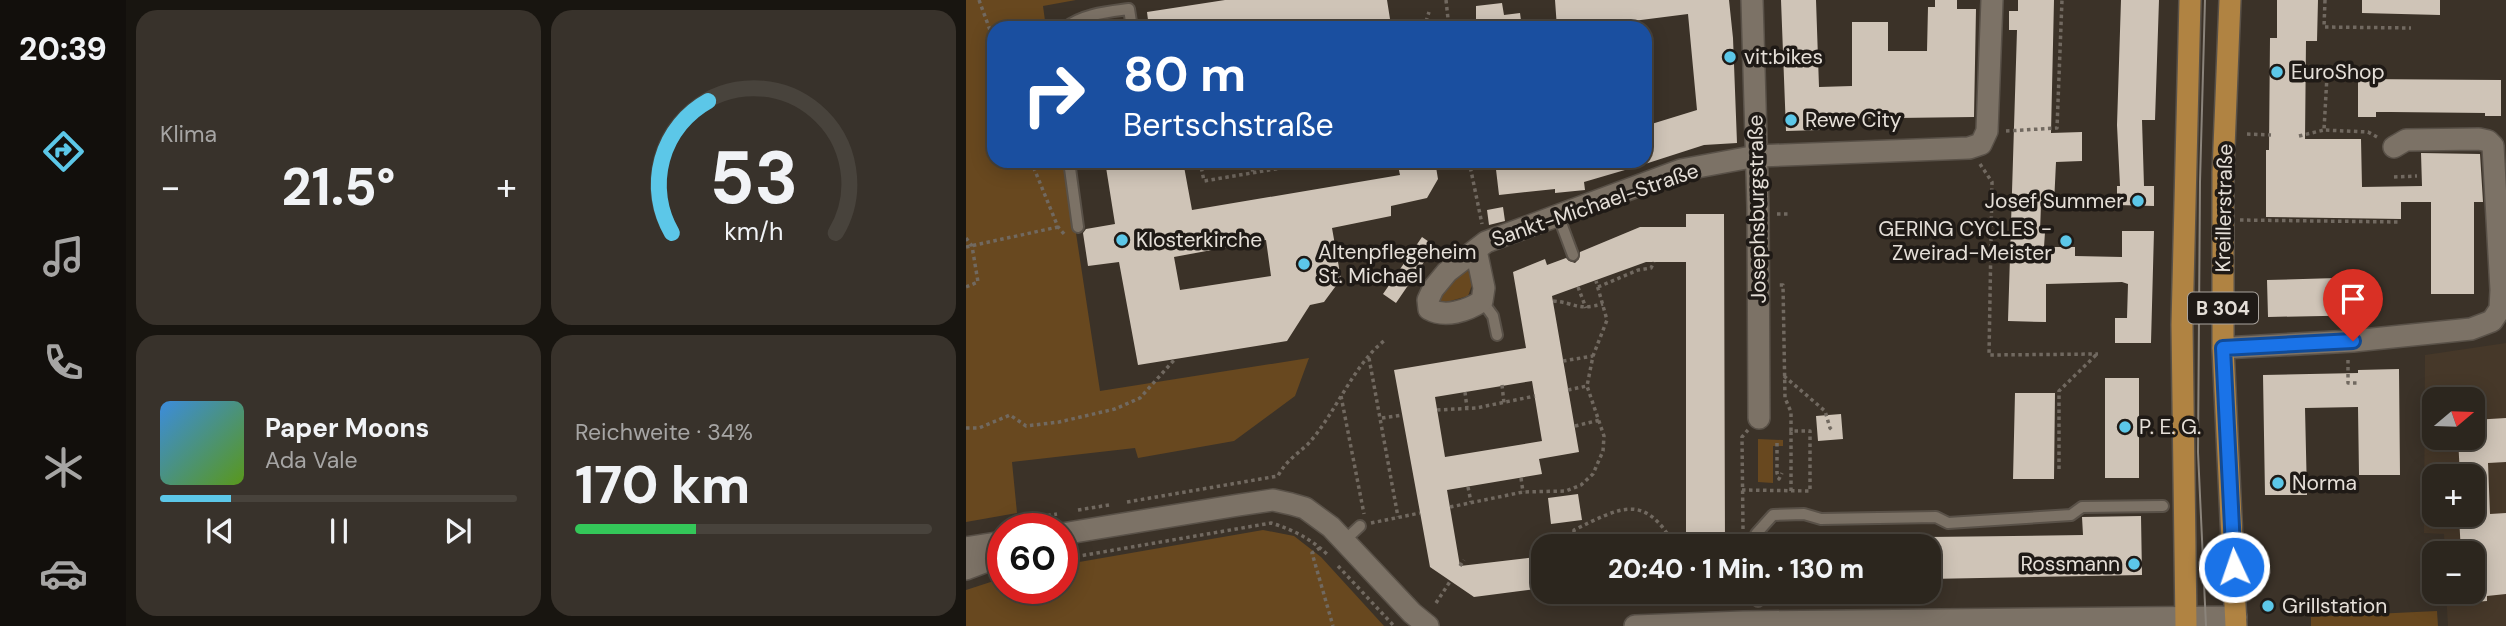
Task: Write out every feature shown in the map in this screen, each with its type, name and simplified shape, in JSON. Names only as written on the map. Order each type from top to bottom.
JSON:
[{"type":"main road","name":"Kreillerstraße","points":[[2186,622],[2182,325],[2190,0]]},
{"type":"main road","name":"Kreillerstraße","points":[[2230,0],[2223,220],[2223,348],[2236,621]]},
{"type":"street","name":"Josephsburgstraße","points":[[1752,0],[1757,156],[1759,418]]},
{"type":"street","points":[[1969,148],[1981,144],[1987,131],[1992,0]]},
{"type":"street","points":[[2223,348],[2353,341],[2471,329],[2492,321],[2500,309],[2501,290],[2493,146],[2488,141],[2479,139],[2406,140],[2394,147]]},
{"type":"street","name":"Sankt-Michael-Straße","points":[[1481,246],[1484,288],[1482,300],[1472,307],[1437,314],[1429,309],[1428,300],[1433,289],[1447,272],[1481,246],[1681,170],[1757,156],[1969,148]]},
{"type":"street","points":[[1078,522],[1273,500],[1306,508],[1318,516],[1336,548],[1428,626]]},
{"type":"street","points":[[966,548],[987,539]]},
{"type":"street","points":[[966,569],[987,561]]},
{"type":"street","points":[[1635,626],[1759,610],[2186,622],[2236,621]]},
{"type":"lane","points":[[1076,21],[1100,12],[1129,9],[1131,21]]},
{"type":"lane","points":[[1070,168],[1078,227]]},
{"type":"lane","points":[[1558,215],[1573,255]]},
{"type":"lane","points":[[1482,300],[1493,316],[1497,335]]},
{"type":"lane","points":[[1756,534],[1773,515],[1804,513],[1821,519],[1936,517],[1948,523],[2071,515],[2081,507],[2163,506]]},
{"type":"lane","points":[[1336,548],[1360,526]]},
{"type":"path","points":[[979,0],[987,22]]},
{"type":"path","points":[[1446,0],[1448,21]]},
{"type":"path","points":[[1987,131],[2057,128],[2062,0]]},
{"type":"path","points":[[2325,0],[2324,27],[2411,28]]},
{"type":"path","points":[[1426,21],[1429,12]]},
{"type":"path","points":[[2324,130],[2327,76]]},
{"type":"path","points":[[2298,136],[2324,130],[2368,132],[2394,147]]},
{"type":"path","points":[[2247,134],[2271,135]]},
{"type":"path","points":[[1969,148],[1992,182],[1989,355],[2098,354],[2059,391],[2059,469]]},
{"type":"path","points":[[1034,168],[1058,227],[1066,236]]},
{"type":"path","points":[[1201,168],[1204,181],[1276,168]]},
{"type":"path","points":[[1252,168],[1253,173]]},
{"type":"path","points":[[1470,168],[1481,246]]},
{"type":"path","points":[[2394,177],[2417,176]]},
{"type":"path","points":[[1777,202],[1777,226]]},
{"type":"path","points":[[1777,214],[1789,214]]},
{"type":"path","points":[[2223,220],[2399,222]]},
{"type":"path","points":[[966,247],[1058,227]]},
{"type":"path","points":[[966,238],[972,246],[978,282],[966,287]]},
{"type":"path","points":[[1598,287],[1638,270],[1651,268],[1654,262]]},
{"type":"path","points":[[1778,273],[1778,285],[1783,285],[1785,398],[1791,412],[1791,491]]},
{"type":"path","points":[[1450,507],[1523,492],[1566,491],[1581,485],[1593,474],[1603,452],[1604,436],[1587,386],[1593,356],[1607,320],[1596,281]]},
{"type":"path","points":[[1578,287],[1586,308]]},
{"type":"path","points":[[1553,301],[1575,308],[1603,304]]},
{"type":"path","points":[[1071,511],[1278,476],[1283,465],[1309,443],[1384,341]]},
{"type":"path","points":[[1563,361],[1593,356]]},
{"type":"path","points":[[1369,358],[1398,517]]},
{"type":"path","points":[[966,428],[979,428],[1010,415],[1026,426],[1059,422],[1115,409],[1140,398],[1175,359]]},
{"type":"path","points":[[2348,359],[2348,383],[2358,383]]},
{"type":"path","points":[[1786,373],[1825,411],[1833,431]]},
{"type":"path","points":[[1502,386],[1504,402]]},
{"type":"path","points":[[1568,390],[1587,386]]},
{"type":"path","points":[[1465,392],[1467,408]]},
{"type":"path","points":[[1341,396],[1366,524],[1420,513]]},
{"type":"path","points":[[1437,410],[1467,408],[1535,396]]},
{"type":"path","points":[[1382,418],[1402,415]]},
{"type":"path","points":[[1743,532],[1742,437],[1759,418]]},
{"type":"path","points":[[1575,426],[1600,420]]},
{"type":"path","points":[[1742,490],[1810,491],[1810,431],[1791,431]]},
{"type":"path","points":[[1777,443],[1779,491]]},
{"type":"path","points":[[1521,478],[1523,492]]},
{"type":"path","points":[[1468,487],[1471,502]]},
{"type":"path","points":[[1574,534],[1574,530],[1618,509],[1639,509],[1660,523],[1667,534]]},
{"type":"path","points":[[1078,556],[1271,523],[1289,528],[1320,548]]},
{"type":"path","points":[[1333,626],[1312,553],[1320,548],[1336,548]]},
{"type":"path","points":[[1460,566],[1464,560]]},
{"type":"path","points":[[1336,564],[1394,626]]},
{"type":"path","points":[[1436,603],[1451,580]]},
{"type":"shaded area","points":[[966,0],[1076,0],[1043,6],[1045,21],[987,21],[987,168],[1066,168],[1100,391],[1309,358],[1295,396],[1234,441],[1138,458],[1135,448],[1012,462],[1017,513],[987,513],[987,518],[966,522]]},
{"type":"shaded area","points":[[1468,269],[1472,285],[1468,296],[1443,303],[1438,299],[1448,282]]},
{"type":"shaded area","points":[[2506,343],[2506,626],[2448,626],[2447,604],[2485,604],[2485,541],[2444,541],[2444,534],[2424,533],[2424,527],[2485,527],[2485,464],[2424,464],[2424,450],[2485,450],[2485,387],[2425,387],[2425,355]]},
{"type":"shaded area","points":[[1758,439],[1783,440],[1783,446],[1773,446],[1773,483],[1758,482]]},
{"type":"shaded area","points":[[1263,530],[1294,536],[1321,557],[1384,626],[966,626],[966,590],[987,583],[987,604],[1078,604],[1078,562]]},
{"type":"shaded area","points":[[2437,611],[2438,626],[2311,626],[2311,617]]},
{"type":"building","points":[[1225,0],[1387,0],[1390,19],[1148,21],[1147,12]]},
{"type":"building","points":[[1555,0],[1729,0],[1737,143],[1704,145],[1652,162],[1652,124],[1697,110],[1688,14],[1633,21],[1556,21]]},
{"type":"building","points":[[1781,0],[1816,0],[1819,87],[1852,86],[1852,22],[1888,22],[1888,51],[1927,51],[1928,7],[1935,7],[1935,0],[1957,0],[1957,9],[1976,9],[1974,117],[1820,119],[1820,130],[1786,131]]},
{"type":"building","points":[[2018,0],[2054,0],[2051,133],[2082,132],[2082,161],[2056,162],[2054,204],[2041,204],[2040,232],[2045,232],[2044,247],[2075,247],[2075,256],[2122,257],[2122,231],[2154,231],[2151,343],[2115,343],[2115,318],[2127,318],[2128,284],[2122,282],[2046,284],[2046,322],[2008,321],[2017,30],[2009,30],[2009,11],[2018,11]]},
{"type":"building","points":[[2121,0],[2159,0],[2155,120],[2142,120],[2144,186],[2154,186],[2154,206],[2117,205],[2117,186],[2120,186],[2117,125]]},
{"type":"building","points":[[2277,0],[2318,0],[2317,41],[2306,41],[2305,139],[2361,139],[2362,187],[2422,186],[2421,153],[2480,154],[2483,202],[2474,202],[2474,294],[2431,294],[2431,202],[2401,202],[2401,219],[2266,217],[2270,38],[2277,38]]},
{"type":"building","points":[[2362,0],[2440,0],[2440,15],[2362,13]]},
{"type":"building","points":[[1502,3],[1504,15],[1520,13],[1521,21],[1476,21],[1476,6]]},
{"type":"building","points":[[2358,79],[2501,80],[2501,116],[2485,116],[2485,113],[2376,112],[2376,117],[2358,117]]},
{"type":"building","name":"Altenpflegeheim St. Michael","points":[[1106,168],[1184,168],[1192,210],[1400,175],[1398,168],[1436,168],[1438,179],[1427,198],[1391,206],[1391,216],[1332,228],[1341,279],[1324,302],[1310,305],[1287,341],[1138,365],[1119,262],[1088,266],[1083,233],[1086,229],[1115,224]],"holes":[[[1266,240],[1271,276],[1180,290],[1174,257]]]},
{"type":"building","points":[[1496,168],[1632,168],[1584,182],[1585,190],[1555,193],[1555,189],[1499,195]]},
{"type":"building","points":[[1503,207],[1505,221],[1489,225],[1487,210]]},
{"type":"building","points":[[1686,214],[1724,214],[1725,534],[1686,534],[1686,262],[1646,262],[1552,296],[1579,452],[1539,459],[1542,474],[1447,490],[1460,566],[1531,558],[1531,590],[1474,597],[1430,567],[1394,370],[1526,348],[1513,272],[1545,259],[1547,265],[1566,258],[1575,263],[1580,252],[1640,227],[1686,227]],"holes":[[[1532,381],[1542,441],[1445,457],[1435,397]]]},
{"type":"building","points":[[1422,237],[1435,246],[1396,303],[1383,294]]},
{"type":"building","points":[[2371,277],[2372,315],[2268,317],[2267,280]]},
{"type":"building","points":[[2399,369],[2400,475],[2359,475],[2358,407],[2305,408],[2307,495],[2265,495],[2263,375],[2358,373],[2358,370]]},
{"type":"building","points":[[2105,378],[2139,378],[2139,478],[2105,478]]},
{"type":"building","points":[[2015,393],[2055,393],[2054,479],[2013,479]]},
{"type":"building","points":[[1841,414],[1843,439],[1818,441],[1816,416]]},
{"type":"building","points":[[2506,418],[2506,462],[2488,463],[2490,514],[2506,513],[2506,594],[2487,596],[2485,601],[2485,541],[2460,541],[2460,527],[2485,527],[2485,464],[2459,464],[2459,450],[2485,450],[2485,419]]},
{"type":"building","points":[[1578,494],[1582,520],[1551,524],[1548,498]]},
{"type":"building","points":[[2141,516],[2142,575],[1941,579],[1941,537],[2083,535],[2082,517]]},
{"type":"tram line","points":[[2205,0],[2200,182],[2198,452],[2206,626]]},
{"type":"place","name":"vit:bikes","points":[[1730,57]]},
{"type":"place","name":"EuroShop","points":[[2277,72]]},
{"type":"place","name":"Rewe City","points":[[1791,120]]},
{"type":"place","name":"Josef Summer","points":[[2138,201]]},
{"type":"place","name":"Klosterkirche","points":[[1122,240]]},
{"type":"place","name":"GERING CYCLES - Zweirad-Meister","points":[[2066,241]]},
{"type":"place","name":"Altenpflegeheim St. Michael","points":[[1304,264]]},
{"type":"place","name":"P. E. G.","points":[[2125,427]]},
{"type":"place","name":"Norma","points":[[2278,483]]},
{"type":"place","name":"Rossmann","points":[[2134,564]]},
{"type":"place","name":"Grillstation","points":[[2268,606]]},
{"type":"route","points":[[2234,567],[2223,348],[2353,341]]}]
